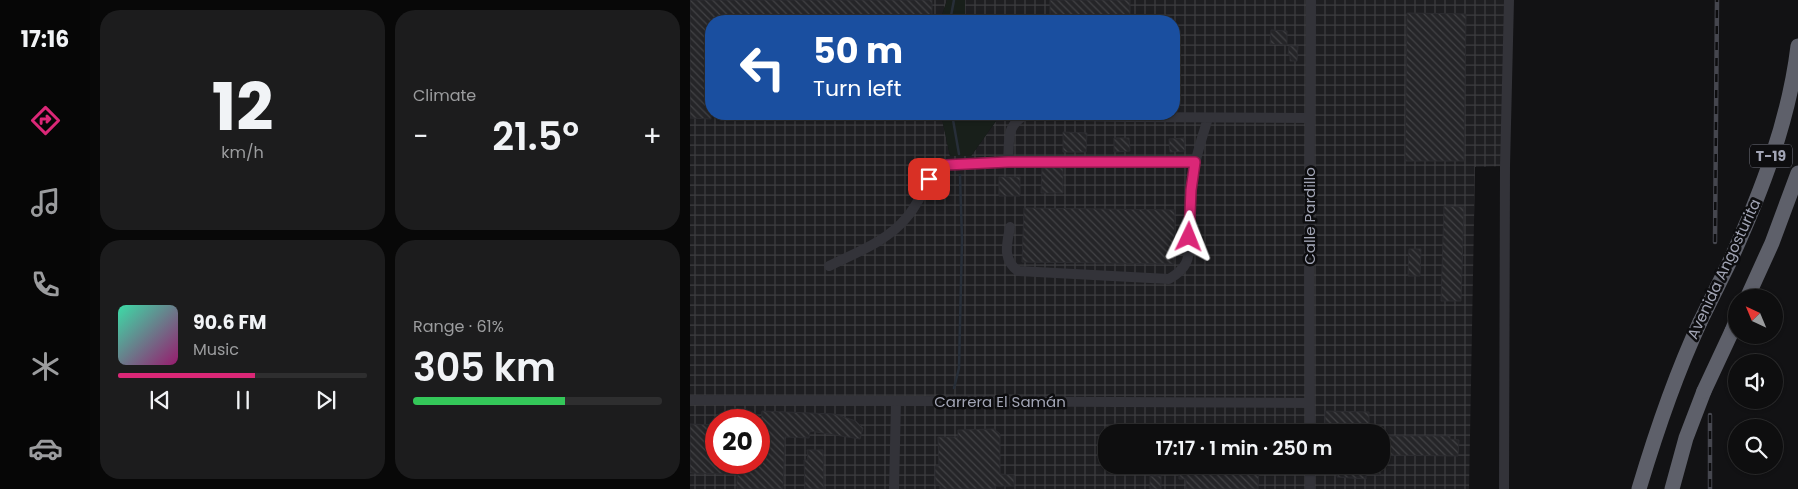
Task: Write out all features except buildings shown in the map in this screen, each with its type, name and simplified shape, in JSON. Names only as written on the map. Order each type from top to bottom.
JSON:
[{"type":"highway","name":"Avenida Angosturita","points":[[1639,489],[1669,396],[1700,322],[1730,261],[1760,192],[1786,104],[1798,46]]},
{"type":"highway","points":[[1751,289],[1772,242],[1798,173]]},
{"type":"highway","points":[[1672,489],[1686,438],[1704,391],[1728,339]]},
{"type":"street","name":"Calle Pardillo","points":[[1310,424],[1311,0]]},
{"type":"street","points":[[1504,489],[1505,176],[1509,0]]},
{"type":"street","points":[[1180,118],[1310,118]]},
{"type":"street","points":[[1010,226],[1007,258],[1011,266],[1018,271],[1169,278],[1179,273],[1186,263],[1195,162],[1208,118]]},
{"type":"street","points":[[1008,162],[1010,128],[1017,120]]},
{"type":"street","points":[[829,266],[893,231],[908,217],[929,179],[946,165],[1008,162],[1195,162]]},
{"type":"street","name":"Carrera El Samán","points":[[690,400],[1310,403]]},
{"type":"street","points":[[894,489],[896,401]]},
{"type":"street","points":[[1310,474],[1310,489]]},
{"type":"shaded area","points":[[690,0],[947,0],[942,15],[705,15],[705,120],[942,120],[950,156],[971,156],[997,120],[1180,120],[1180,15],[965,15],[965,0],[1509,0],[1505,166],[1475,167],[1469,489],[690,489]]},
{"type":"shaded area","points":[[947,0],[965,0],[965,15],[942,15]]},
{"type":"shaded area","points":[[942,120],[997,120],[971,156],[950,156]]},
{"type":"waterway","points":[[951,15],[954,0]]},
{"type":"waterway","points":[[953,120],[959,154]]},
{"type":"waterway","points":[[954,388],[959,368],[962,240],[960,175]]},
{"type":"railway","points":[[1715,242],[1717,0]]},
{"type":"railway","points":[[1710,415],[1710,489]]},
{"type":"route","points":[[929,179],[946,165],[1008,162],[1195,162],[1191,190],[1189,237]]}]
